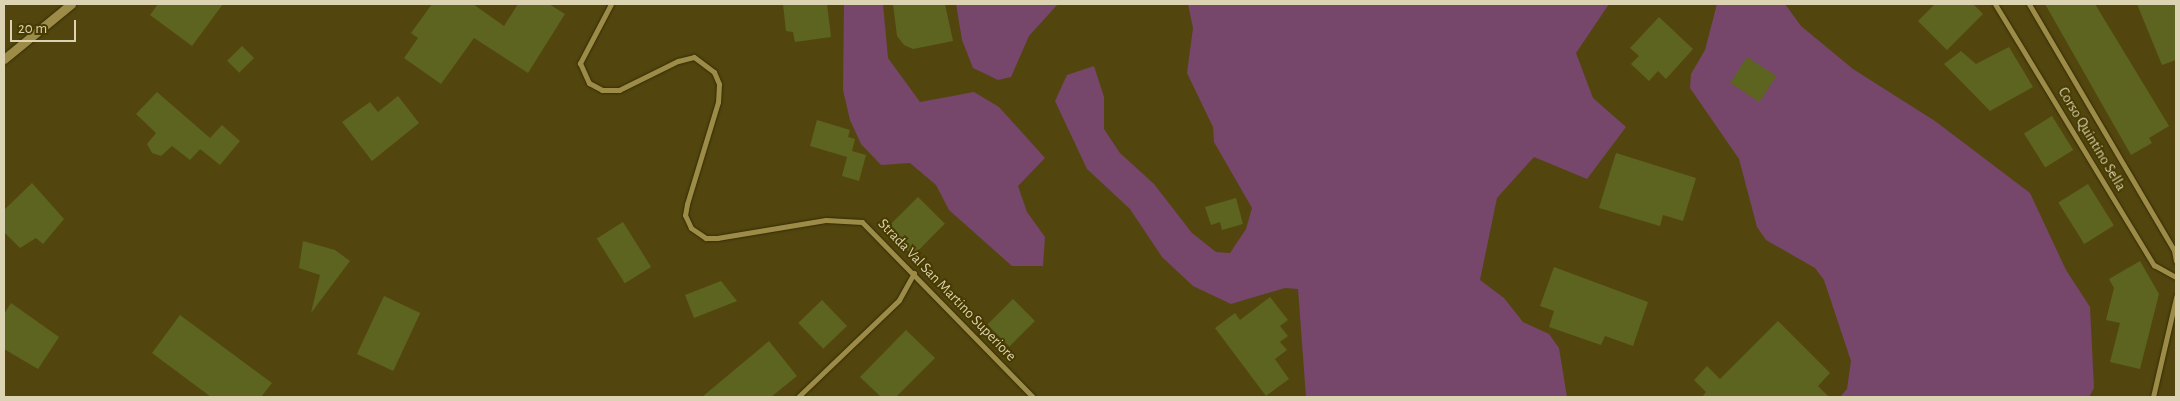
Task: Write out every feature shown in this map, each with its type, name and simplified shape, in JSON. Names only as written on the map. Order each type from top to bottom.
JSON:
[{"type":"street","points":[[4,59],[71,4]]},
{"type":"street","name":"Strada Val San Martino Superiore","points":[[610,4],[580,63],[589,84],[602,90],[619,90],[678,60],[694,57],[714,72],[719,84],[718,102],[687,204],[685,216],[691,228],[706,238],[717,238],[826,220],[862,222],[914,272],[1033,397]]},
{"type":"street","name":"Corso Quintino Sella","points":[[1995,4],[2154,264],[2176,277]]},
{"type":"street","name":"Corso Quintino Sella","points":[[2029,4],[2174,250],[2176,261]]},
{"type":"street","points":[[798,397],[899,300],[914,272]]},
{"type":"street","points":[[2153,397],[2176,297]]},
{"type":"shaded area","points":[[844,4],[883,4],[888,58],[920,102],[974,92],[999,107],[1045,158],[1018,186],[1027,212],[1045,237],[1043,266],[1012,266],[949,210],[936,185],[910,163],[881,165],[861,144],[850,120],[843,90]]},
{"type":"shaded area","points":[[956,4],[1058,4],[1029,36],[1011,77],[998,80],[973,68],[962,40]]},
{"type":"shaded area","points":[[1188,4],[1609,4],[1576,53],[1593,98],[1626,127],[1587,179],[1534,157],[1497,198],[1480,280],[1504,298],[1523,322],[1549,334],[1559,348],[1567,397],[1306,397],[1298,289],[1285,288],[1231,304],[1193,286],[1162,257],[1130,209],[1087,169],[1055,101],[1067,75],[1094,66],[1104,97],[1104,129],[1120,153],[1154,184],[1192,233],[1216,252],[1230,253],[1246,229],[1252,208],[1214,142],[1213,127],[1187,73],[1193,28]]},
{"type":"shaded area","points":[[1717,4],[1785,4],[1801,26],[1853,69],[1935,121],[2030,193],[2066,270],[2090,307],[2094,388],[2089,397],[1840,397],[1847,389],[1851,361],[1824,280],[1815,268],[1766,240],[1757,227],[1739,159],[1690,88],[1691,74],[1705,50]]},
{"type":"building","points":[[158,4],[223,4],[192,46],[150,15]]},
{"type":"building","points":[[432,4],[473,4],[504,26],[518,4],[549,4],[565,14],[528,73],[474,38],[441,84],[404,58],[418,38],[411,33]]},
{"type":"building","points":[[783,4],[827,4],[831,37],[795,42],[793,32],[786,31]]},
{"type":"building","points":[[893,4],[945,4],[953,41],[913,49],[904,45],[897,36]]},
{"type":"building","points":[[1935,4],[1973,4],[1983,14],[1947,50],[1918,21]]},
{"type":"building","points":[[2045,4],[2095,4],[2169,126],[2149,138],[2152,143],[2131,155]]},
{"type":"building","points":[[2137,4],[2176,4],[2176,60],[2162,65]]},
{"type":"building","points":[[1659,17],[1693,49],[1666,79],[1658,71],[1649,81],[1631,64],[1639,56],[1630,48]]},
{"type":"building","points":[[242,46],[254,58],[239,73],[227,61]]},
{"type":"building","points":[[2009,47],[2033,87],[1990,111],[1944,64],[1961,51],[1976,64]]},
{"type":"building","points":[[1747,57],[1776,76],[1759,102],[1730,83]]},
{"type":"building","points":[[157,92],[210,138],[222,125],[240,141],[220,165],[200,149],[190,160],[172,146],[161,156],[152,153],[147,144],[156,133],[136,114]]},
{"type":"building","points":[[398,96],[419,123],[372,161],[342,122],[370,102],[378,112]]},
{"type":"building","points":[[2052,116],[2073,150],[2045,167],[2024,133]]},
{"type":"building","points":[[817,120],[850,130],[848,137],[855,139],[852,151],[866,155],[859,181],[842,176],[847,157],[810,146]]},
{"type":"building","points":[[1616,153],[1696,178],[1683,221],[1663,215],[1660,226],[1599,208]]},
{"type":"building","points":[[32,183],[64,219],[43,244],[36,238],[20,248],[4,232],[4,210]]},
{"type":"building","points":[[2088,184],[2114,226],[2084,244],[2058,203]]},
{"type":"building","points":[[918,197],[945,224],[913,256],[886,229]]},
{"type":"building","points":[[1236,198],[1243,224],[1222,230],[1220,222],[1211,225],[1205,207]]},
{"type":"building","points":[[623,222],[651,267],[625,283],[597,238]]},
{"type":"building","points":[[303,241],[335,250],[350,261],[311,313],[320,275],[299,268]]},
{"type":"building","points":[[2140,261],[2159,294],[2140,369],[2110,362],[2120,323],[2106,320],[2114,288],[2109,279]]},
{"type":"building","points":[[1554,267],[1648,302],[1633,346],[1605,336],[1601,345],[1549,327],[1554,311],[1540,306]]},
{"type":"building","points":[[721,281],[737,301],[694,318],[685,295]]},
{"type":"building","points":[[384,296],[420,313],[393,371],[357,354]]},
{"type":"building","points":[[1270,297],[1288,320],[1280,326],[1288,336],[1280,342],[1287,350],[1275,359],[1289,379],[1266,396],[1215,328],[1235,313],[1240,320]]},
{"type":"building","points":[[1013,299],[1035,321],[1009,346],[988,324]]},
{"type":"building","points":[[822,300],[847,326],[823,349],[798,323]]},
{"type":"building","points":[[11,303],[59,337],[38,369],[4,349],[4,314]]},
{"type":"building","points":[[180,315],[272,383],[261,397],[211,397],[152,353]]},
{"type":"building","points":[[1778,321],[1830,373],[1818,386],[1829,397],[1702,397],[1706,392],[1694,380],[1707,366],[1720,379]]},
{"type":"building","points":[[906,330],[935,358],[896,397],[881,397],[860,377]]},
{"type":"building","points":[[769,341],[797,376],[771,397],[702,397]]}]
